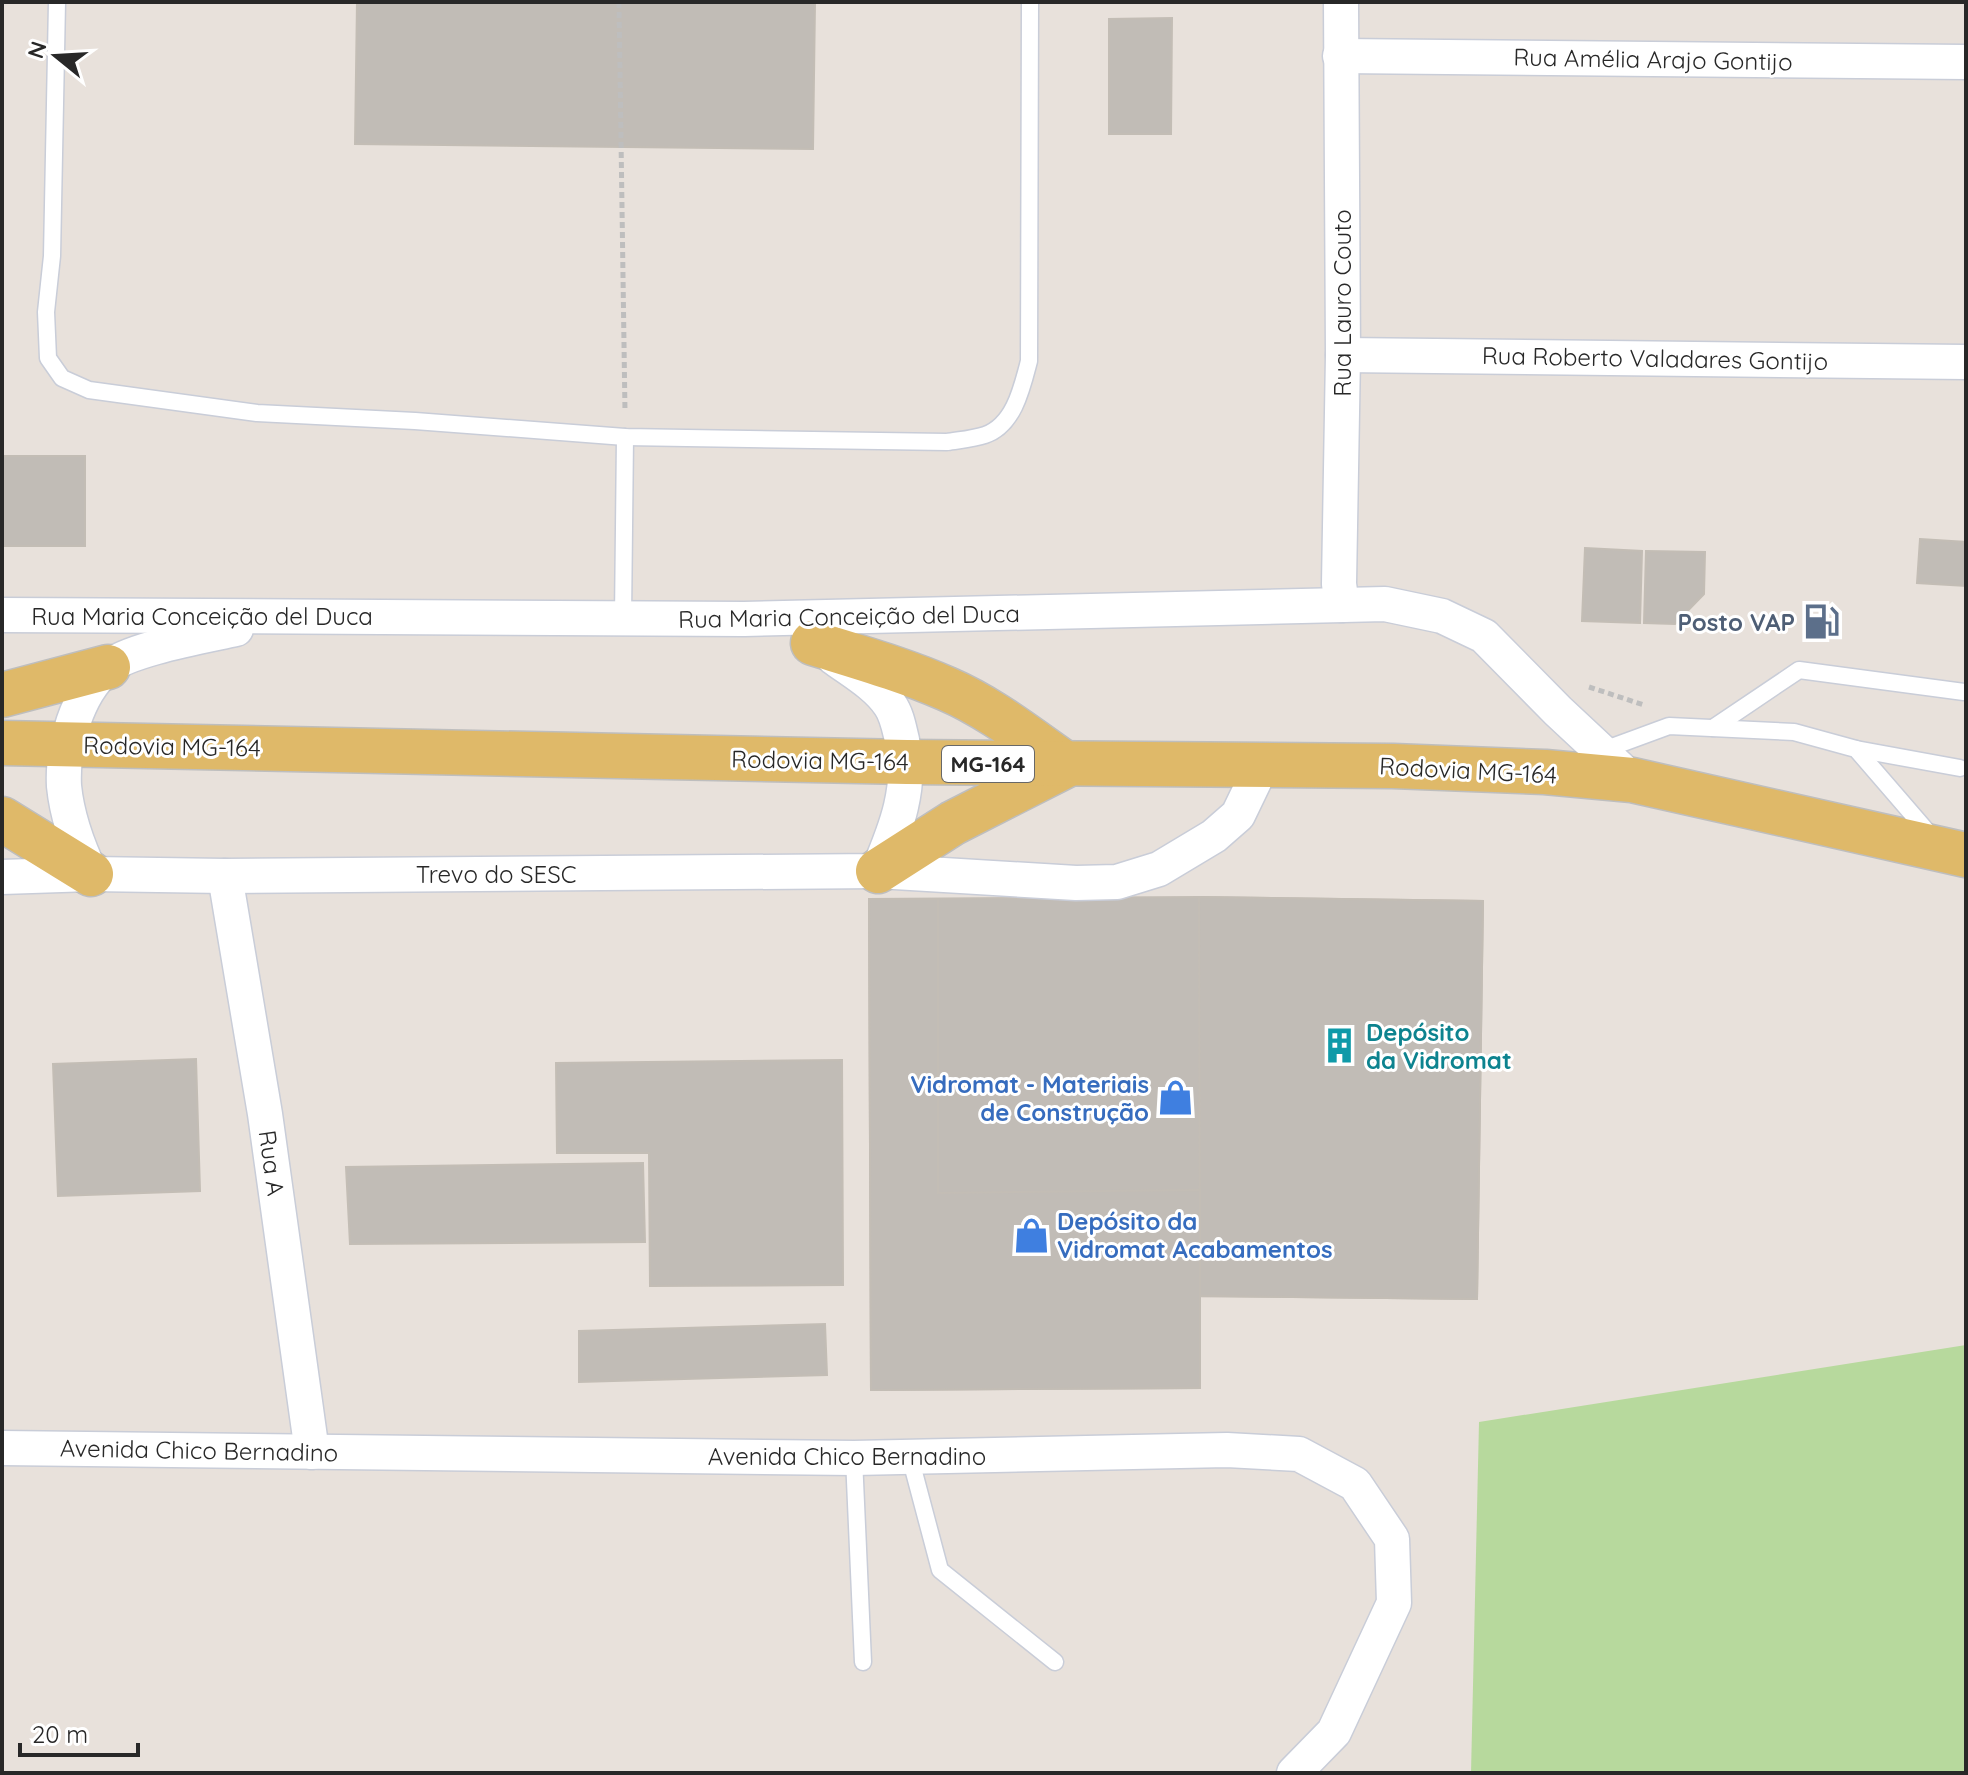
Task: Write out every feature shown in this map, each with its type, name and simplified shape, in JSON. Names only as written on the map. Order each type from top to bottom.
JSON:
[{"type":"main road","points":[[813,643],[948,689],[994,713],[1067,765],[953,823],[878,871]]},
{"type":"main road","points":[[2,695],[108,667]]},
{"type":"main road","name":"Rodovia MG-164","points":[[2,743],[1545,772],[1632,780],[1955,852]]},
{"type":"main road","points":[[2,819],[91,874]]},
{"type":"street","name":"Rua Lauro Couto","points":[[1341,2],[1343,355],[1339,584],[1342,605]]},
{"type":"street","name":"Rua Amélia Arajo Gontijo","points":[[1340,56],[1966,62]]},
{"type":"street","name":"Rua Roberto Valadares Gontijo","points":[[1343,355],[1966,362]]},
{"type":"street","name":"Rua Maria Conceição del Duca","points":[[2,615],[640,619],[1385,604],[1442,616],[1484,636],[1632,780]]},
{"type":"street","points":[[91,874],[76,838],[64,786],[68,743],[84,695],[108,667],[145,650],[287,616]]},
{"type":"street","points":[[640,619],[813,643],[870,684],[889,704],[898,722],[907,762],[904,799],[878,871]]},
{"type":"street","name":"Trevo do SESC","points":[[2,877],[878,871],[1076,883],[1117,882],[1159,869],[1214,836],[1238,815],[1262,765]]},
{"type":"street","name":"Rua A","points":[[225,876],[265,1114],[312,1452]]},
{"type":"street","name":"Avenida Chico Bernadino","points":[[2,1448],[854,1458],[1227,1450],[1299,1454],[1355,1484],[1392,1539],[1394,1603],[1334,1732],[1294,1773]]},
{"type":"lane","points":[[57,2],[53,241],[46,312],[48,358],[62,378],[89,390],[257,413],[625,437],[947,442],[987,435],[1006,420],[1020,395],[1029,361],[1030,2]]},
{"type":"lane","points":[[625,437],[640,619]]},
{"type":"lane","points":[[1713,728],[1799,670],[1964,692]]},
{"type":"lane","points":[[1601,751],[1669,726],[1713,728],[1794,732],[1856,749],[1960,768]]},
{"type":"lane","points":[[1856,749],[1955,852]]},
{"type":"lane","points":[[910,1457],[940,1570],[1055,1662]]},
{"type":"lane","points":[[854,1458],[863,1662]]},
{"type":"path","points":[[619,2],[625,437]]},
{"type":"green space","points":[[1966,1345],[1966,1773],[1471,1773],[1479,1422]]},
{"type":"building","points":[[357,2],[815,2],[813,149],[355,144]]},
{"type":"building","points":[[1172,18],[1171,134],[1109,134],[1109,19]]},
{"type":"building","points":[[2,456],[85,456],[85,546],[2,546]]},
{"type":"building","points":[[1920,539],[1966,542],[1966,586],[1917,583]]},
{"type":"building","points":[[1585,548],[1642,551],[1640,623],[1582,621]]},
{"type":"building","points":[[1646,551],[1705,552],[1704,594],[1675,624],[1644,623]]},
{"type":"building","name":"Vidromat - Materiais de Construção","points":[[1199,897],[1483,901],[1477,1299],[1200,1296],[1200,1388],[871,1390],[869,899]]},
{"type":"building","name":"Depósito da Vidromat","points":[[1199,897],[1483,901],[1477,1299],[1200,1296]]},
{"type":"building","points":[[869,899],[938,899],[938,1193],[1200,1190],[1200,1388],[871,1390]]},
{"type":"building","points":[[196,1059],[200,1191],[58,1196],[53,1064]]},
{"type":"building","points":[[842,1060],[843,1285],[650,1286],[649,1153],[557,1153],[556,1063]]},
{"type":"building","points":[[643,1163],[645,1242],[350,1244],[346,1167]]},
{"type":"building","points":[[825,1324],[827,1375],[579,1382],[579,1331]]},
{"type":"place","name":"Posto VAP","points":[[1821,622]]},
{"type":"place","name":"Depósito da Vidromat","points":[[1340,1046]]},
{"type":"place","name":"Vidromat - Materiais de Construção","points":[[1175,1098]]},
{"type":"place","name":"Depósito da Vidromat Acabamentos","points":[[1031,1235]]}]
